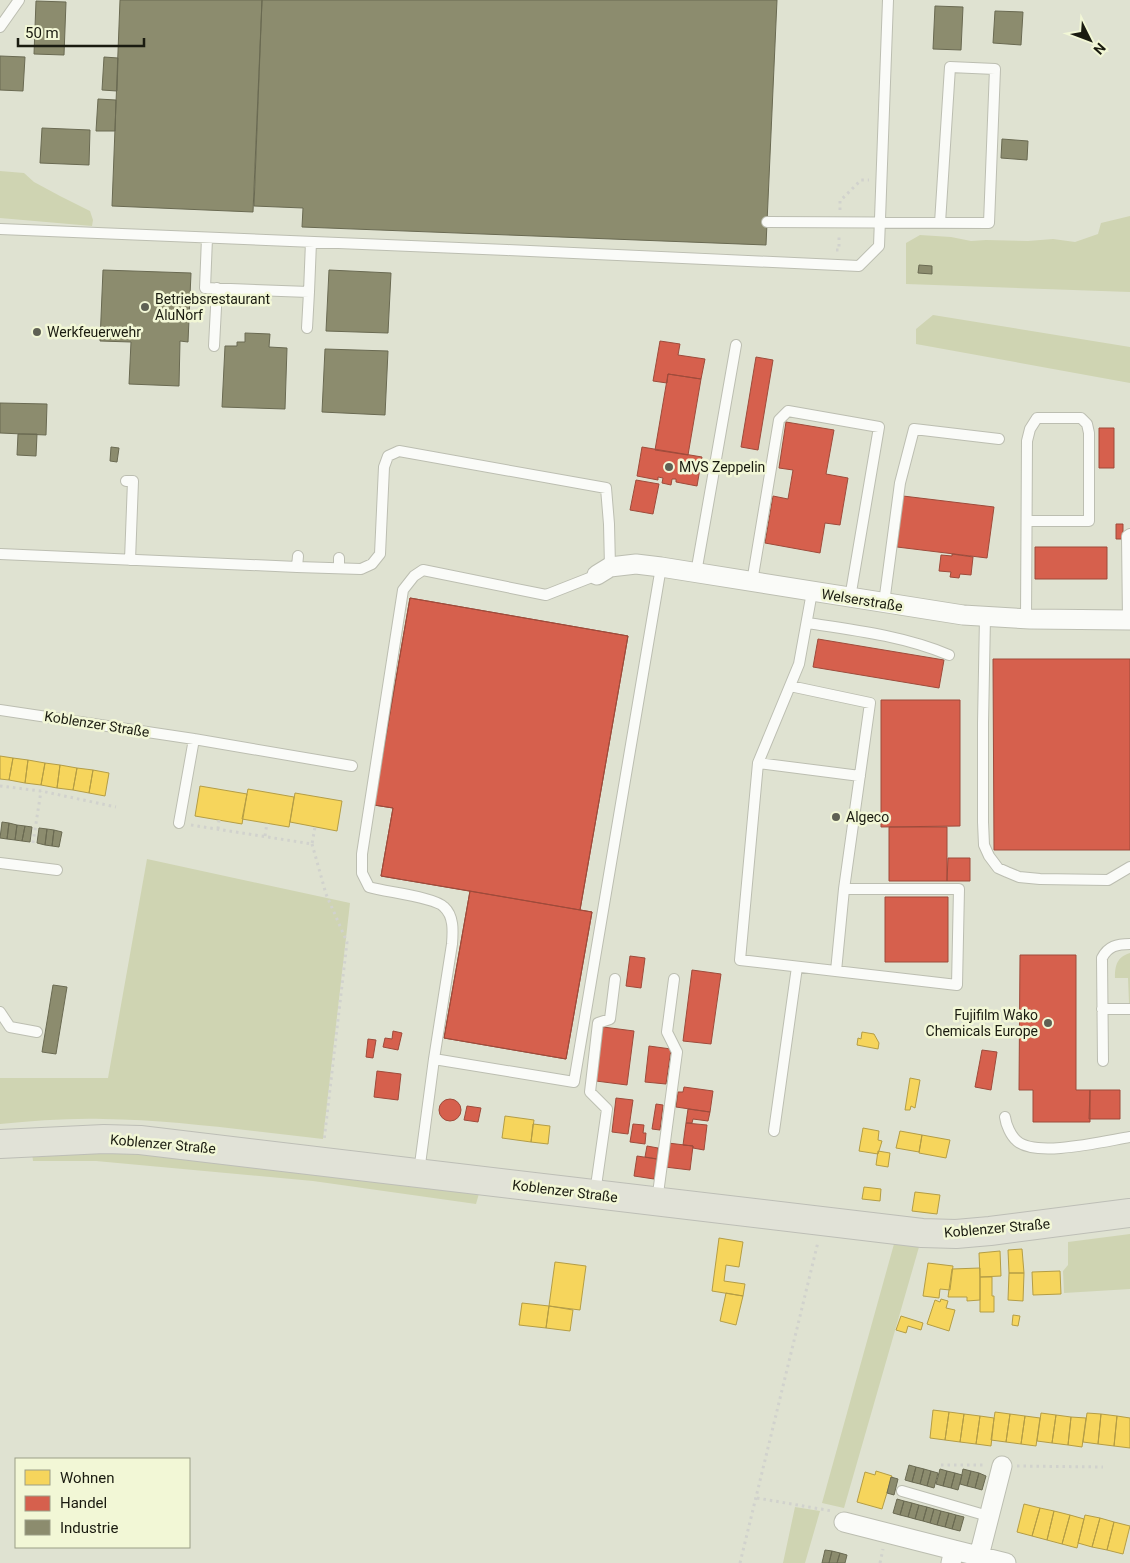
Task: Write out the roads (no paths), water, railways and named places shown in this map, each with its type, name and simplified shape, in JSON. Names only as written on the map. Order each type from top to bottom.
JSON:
[{"type":"main road","name":"Koblenzer Straße","points":[[0,1144],[104,1138],[140,1140],[922,1232],[956,1234],[990,1231],[1130,1213]]},
{"type":"street","name":"Welserstraße","points":[[603,571],[636,564],[661,567],[963,615],[1026,619],[1129,620]]},
{"type":"street","points":[[978,1556],[1002,1466]]},
{"type":"street","points":[[844,1522],[952,1556],[978,1556],[1006,1563]]},
{"type":"lane","points":[[0,27],[19,0]]},
{"type":"lane","points":[[0,229],[859,266],[879,246],[888,0]]},
{"type":"lane","points":[[767,222],[989,224],[995,69],[950,67],[940,223]]},
{"type":"lane","points":[[207,238],[205,288],[309,292]]},
{"type":"lane","points":[[307,328],[311,242]]},
{"type":"lane","points":[[214,346],[217,288]]},
{"type":"lane","points":[[696,573],[736,345]]},
{"type":"lane","points":[[752,582],[780,420],[788,411],[797,412],[879,427],[850,598]]},
{"type":"lane","points":[[1026,619],[1027,441],[1030,429],[1037,418],[1081,418],[1087,424],[1089,433],[1089,521],[1027,521]]},
{"type":"lane","points":[[884,603],[900,483],[914,429],[999,439]]},
{"type":"lane","points":[[0,554],[130,560],[171,557],[214,558],[255,560],[297,567],[339,563],[361,569],[372,564],[380,554],[384,467],[388,456],[399,451],[434,453],[607,484],[609,524],[603,571],[546,594],[423,570],[414,576],[403,590],[362,854],[362,874],[369,887],[380,891],[428,899],[444,905],[450,915],[453,926],[419,1173]]},
{"type":"lane","points":[[126,481],[133,481],[130,560]]},
{"type":"lane","points":[[1129,620],[1127,536],[1130,534]]},
{"type":"lane","points":[[297,567],[298,556]]},
{"type":"lane","points":[[434,1060],[574,1082],[661,567]]},
{"type":"lane","points":[[812,592],[799,664],[758,763],[740,960],[957,985],[960,889],[844,889]]},
{"type":"lane","points":[[985,617],[983,822],[984,845],[989,856],[998,868],[1006,872],[1019,877],[1040,879],[1108,880],[1130,867]]},
{"type":"lane","points":[[807,623],[871,632],[949,654]]},
{"type":"lane","points":[[790,686],[870,703],[844,889],[836,971]]},
{"type":"lane","name":"Koblenzer Straße","points":[[0,710],[194,739],[352,766]]},
{"type":"lane","points":[[178,823],[194,739]]},
{"type":"lane","points":[[758,763],[860,776]]},
{"type":"lane","points":[[0,863],[57,870]]},
{"type":"lane","points":[[1103,1061],[1102,958],[1106,951],[1113,946],[1130,944]]},
{"type":"lane","points":[[774,1131],[797,967]]},
{"type":"lane","points":[[595,1194],[607,1109],[590,1092],[598,1023],[610,1018],[615,979]]},
{"type":"lane","points":[[657,1202],[677,1052],[667,1032],[674,979]]},
{"type":"lane","points":[[1102,1009],[1130,1009]]},
{"type":"lane","points":[[0,1012],[10,1027],[37,1032]]},
{"type":"lane","points":[[1005,1117],[1006,1124],[1016,1141],[1036,1149],[1049,1149],[1130,1137]]},
{"type":"lane","points":[[902,1491],[988,1516]]},
{"type":"place","name":"Betriebsrestaurant AluNorf","points":[[145,307]]},
{"type":"place","name":"Werkfeuerwehr","points":[[37,332]]},
{"type":"place","name":"MVS Zeppelin","points":[[669,467]]},
{"type":"place","name":"Algeco","points":[[836,817]]},
{"type":"place","name":"Fujifilm Wako Chemicals Europe","points":[[1048,1023]]}]
